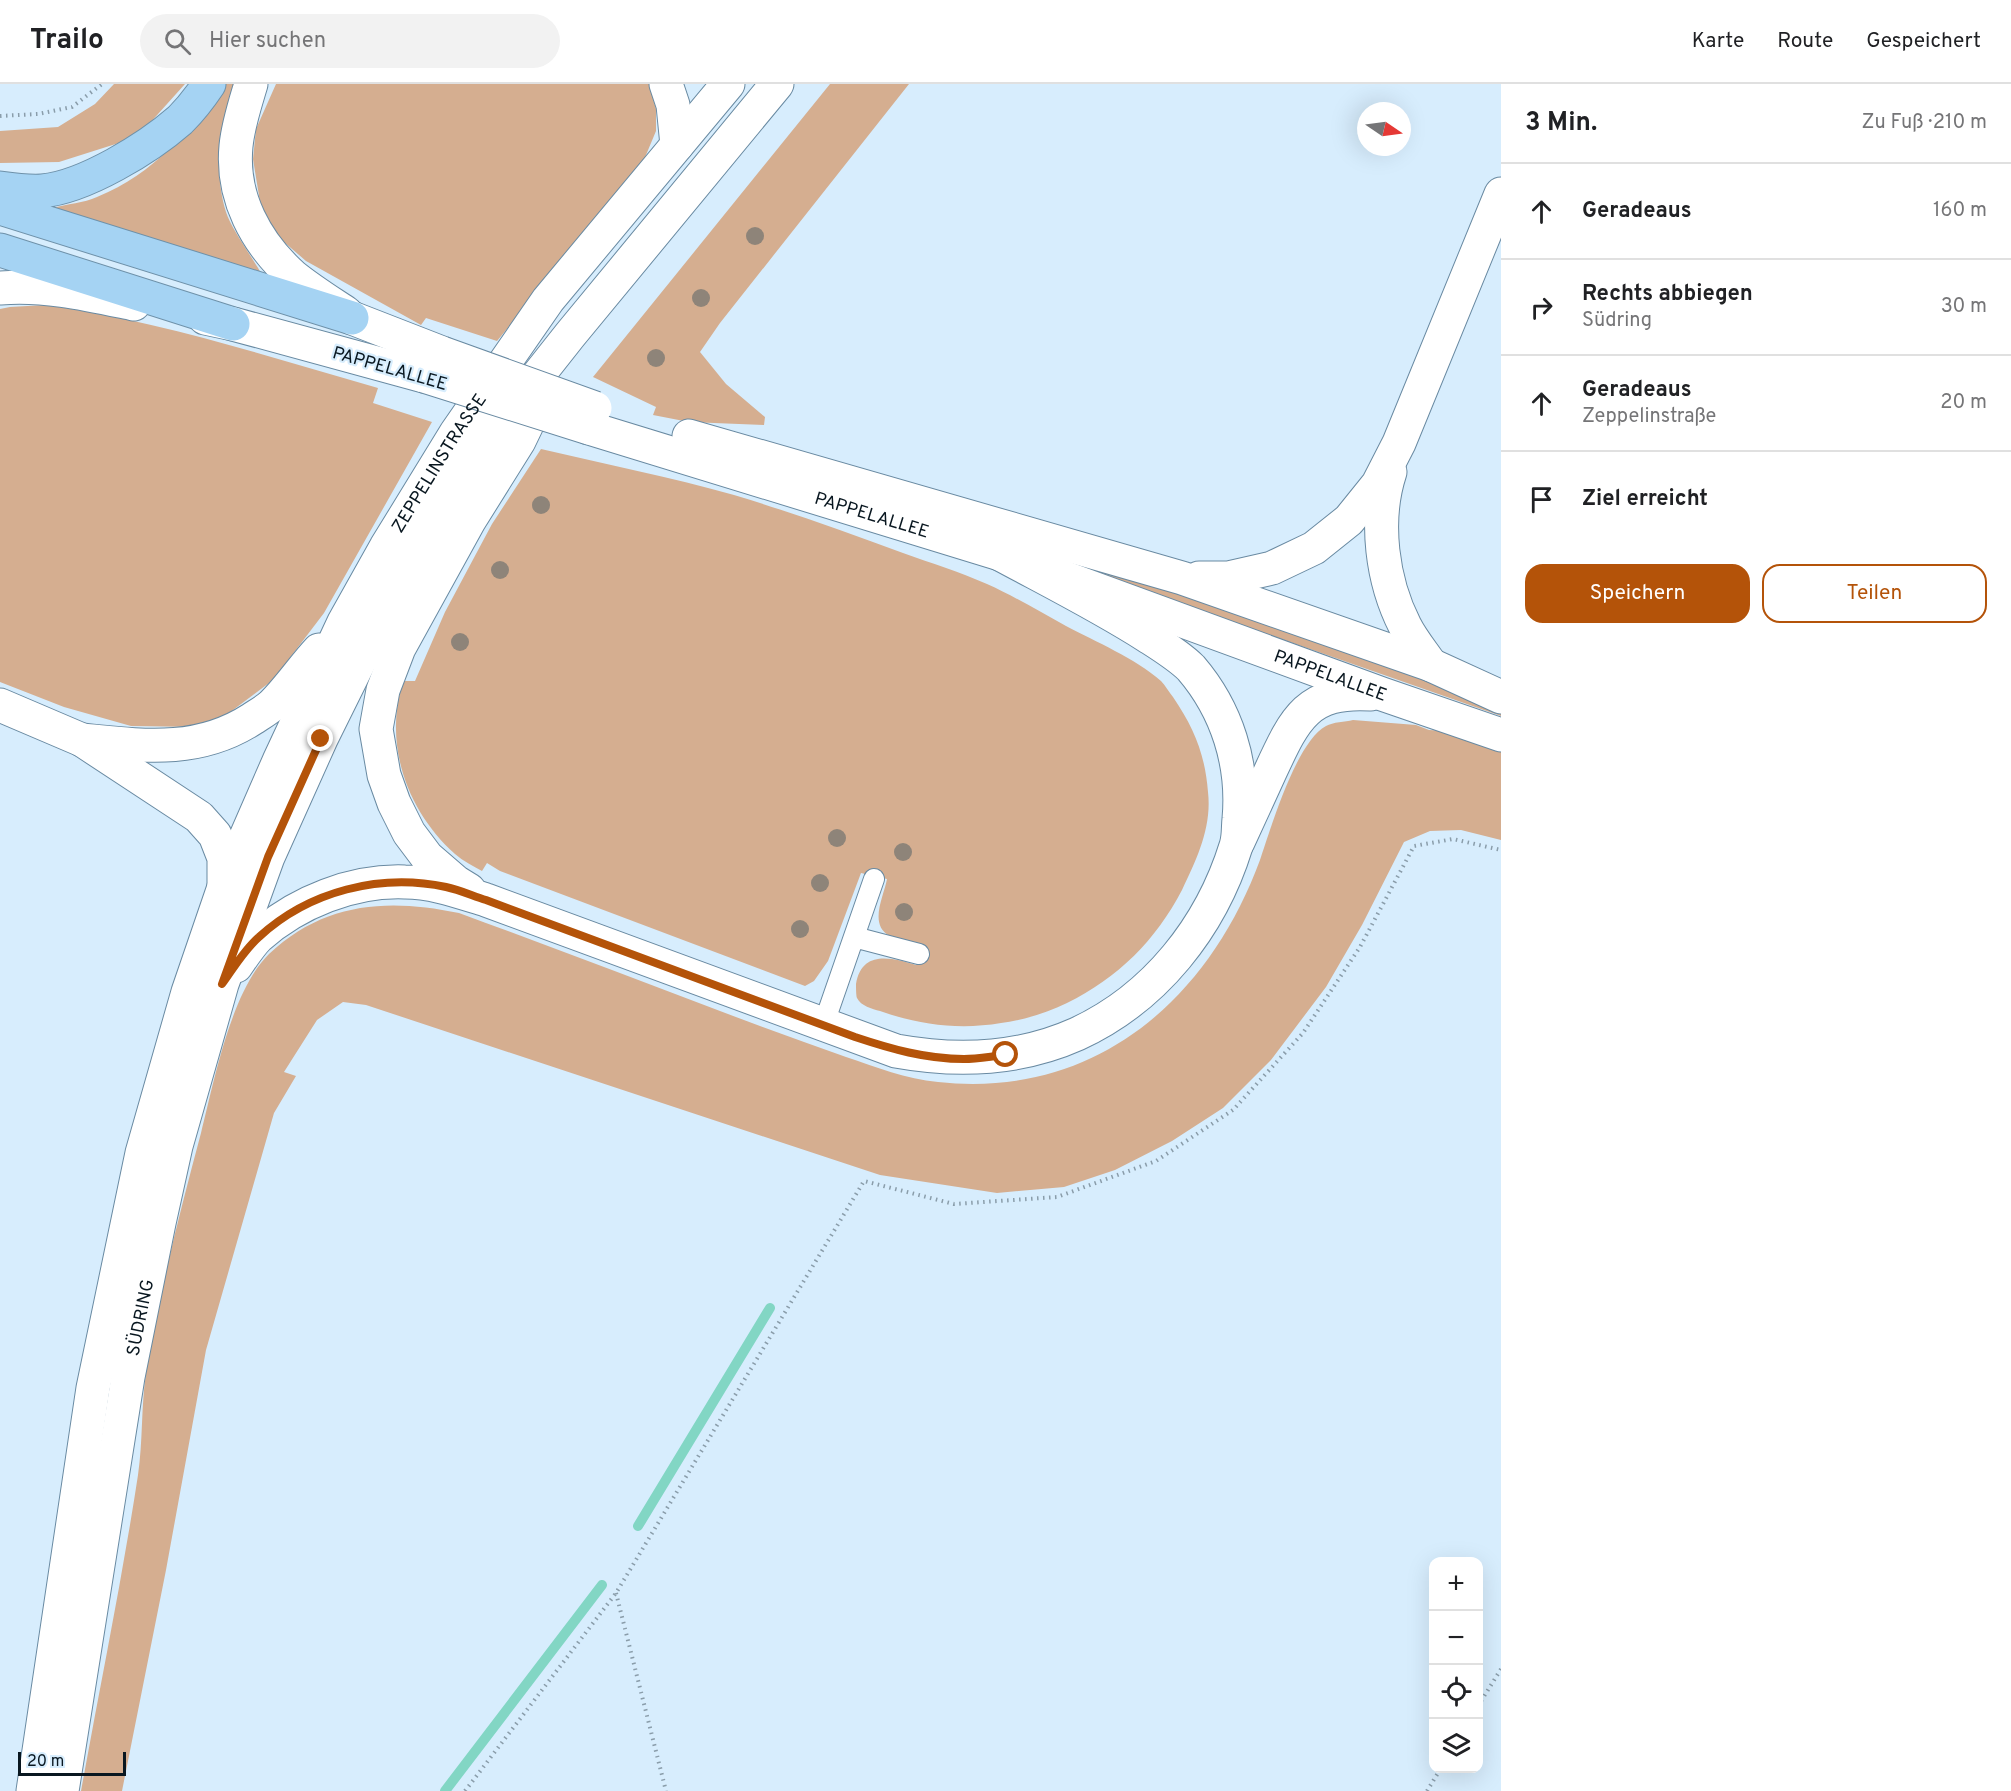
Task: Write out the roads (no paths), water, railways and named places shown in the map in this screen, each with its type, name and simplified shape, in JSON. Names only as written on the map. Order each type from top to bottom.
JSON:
[{"type":"highway","points":[[0,188],[42,191],[60,188],[102,171],[143,149],[180,119],[209,84]]},
{"type":"highway","points":[[0,208],[352,318]]},
{"type":"highway","points":[[0,250],[233,324]]},
{"type":"main road","name":"PAPPELALLEE","points":[[251,84],[235,147],[237,177],[243,206],[254,230],[270,254],[294,276],[352,318],[433,365]]},
{"type":"main road","points":[[666,84],[673,105],[677,145]]},
{"type":"main road","name":"ZEPPELINSTRASSE","points":[[224,887],[279,761],[344,622],[386,547],[456,433],[548,300],[728,84]]},
{"type":"main road","name":"ZEPPELINSTRASSE","points":[[268,857],[321,739],[365,650],[429,531],[491,435],[570,335],[777,84]]},
{"type":"main road","points":[[1182,578],[1228,578],[1272,568],[1314,548],[1349,520],[1378,484],[1399,443],[1501,194]]},
{"type":"main road","name":"PAPPELALLEE","points":[[0,288],[22,286],[47,289],[433,365],[1000,554],[1382,694],[1501,735]]},
{"type":"main road","points":[[486,900],[448,876],[427,857],[409,833],[394,803],[384,775],[376,729],[383,690],[399,648],[469,521],[519,441],[570,335]]},
{"type":"main road","name":"PAPPELALLEE","points":[[596,419],[1182,578],[1431,665],[1501,697]]},
{"type":"main road","points":[[1399,443],[1385,489],[1381,536],[1388,582],[1405,626],[1431,665]]},
{"type":"main road","points":[[1000,554],[1116,616],[1190,667],[1209,693],[1227,726],[1238,762],[1241,800],[1237,844]]},
{"type":"main road","points":[[82,740],[136,746],[179,746],[216,737],[241,726],[271,706],[344,622]]},
{"type":"main road","points":[[222,984],[258,938],[289,915],[325,896],[365,884],[406,882],[447,887],[486,900],[896,1051],[965,1059],[1006,1055],[1046,1046],[1103,1021],[1130,1003],[1159,978],[1180,954],[1200,926],[1289,730],[1303,713],[1318,702],[1334,696],[1351,693],[1382,694]]},
{"type":"main road","points":[[0,705],[82,740],[199,817],[215,835],[224,858],[224,887]]},
{"type":"main road","name":"SÜDRING","points":[[62,1791],[140,1311],[176,1146],[222,984],[268,857]]},
{"type":"main road","name":"SÜDRING","points":[[33,1791],[93,1388],[103,1336],[142,1153],[188,993],[224,887]]},
{"type":"lane","points":[[823,1026],[874,879]]},
{"type":"lane","points":[[854,936],[919,954]]},
{"type":"waterway","points":[[638,1526],[770,1308]]},
{"type":"waterway","points":[[445,1791],[602,1585]]}]
